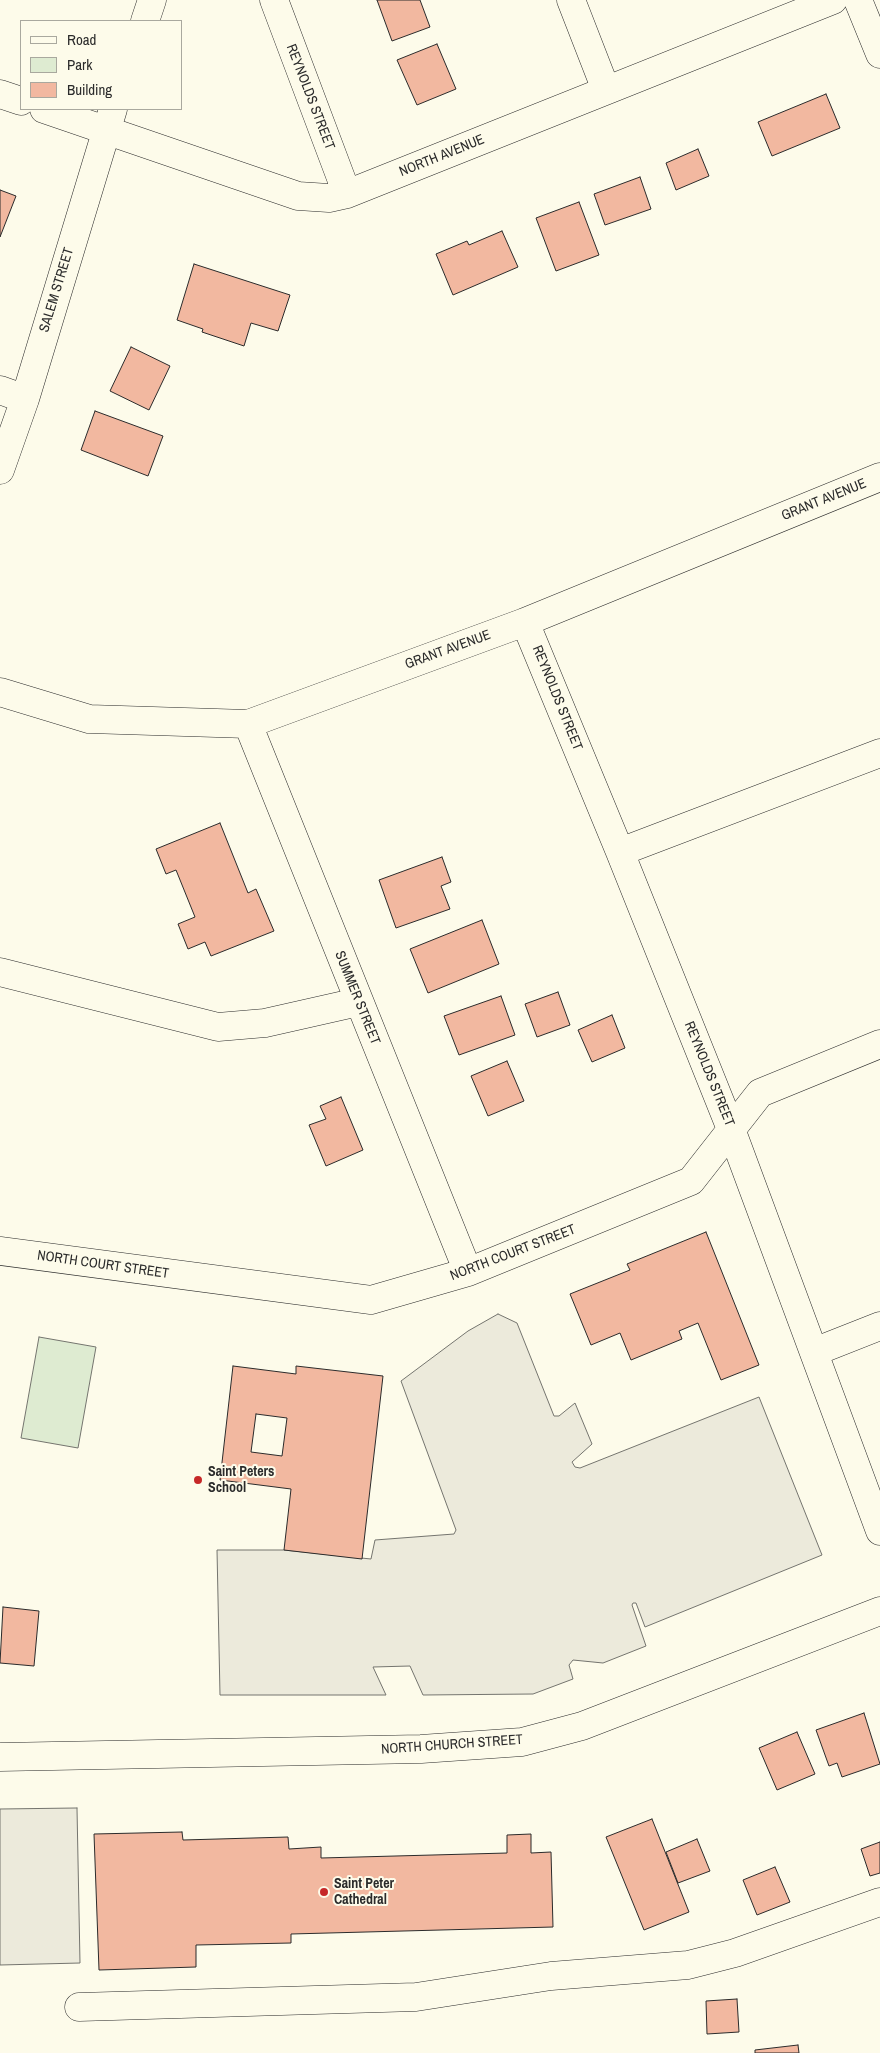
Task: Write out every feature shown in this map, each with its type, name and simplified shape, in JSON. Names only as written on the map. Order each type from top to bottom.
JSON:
[{"type":"street","points":[[145,20],[152,0]]},
{"type":"street","name":"REYNOLDS STREET","points":[[274,0],[347,194]]},
{"type":"street","points":[[571,0],[606,90]]},
{"type":"street","name":"NORTH AVENUE","points":[[50,110],[109,119],[298,196],[329,198],[347,194],[833,0]]},
{"type":"street","points":[[858,0],[880,54]]},
{"type":"street","points":[[0,94],[20,101]]},
{"type":"street","name":"SALEM STREET","points":[[0,470],[12,395],[109,119]]},
{"type":"street","name":"GRANT AVENUE","points":[[0,692],[89,718],[248,724],[525,622],[880,477]]},
{"type":"street","name":"REYNOLDS STREET","points":[[525,622],[731,1129],[880,1531]]},
{"type":"street","name":"SUMMER STREET","points":[[248,724],[468,1272]]},
{"type":"street","points":[[620,852],[880,753]]},
{"type":"street","points":[[0,972],[218,1027],[265,1023],[358,1002]]},
{"type":"street","name":"NORTH COURT STREET","points":[[0,1251],[371,1300],[468,1272],[691,1181],[760,1093],[880,1044]]},
{"type":"street","points":[[814,1352],[880,1326]]},
{"type":"street","name":"NORTH CHURCH STREET","points":[[0,1757],[421,1749],[522,1742],[555,1735],[582,1726],[880,1611]]},
{"type":"street","points":[[79,2007],[416,1997],[551,1976],[688,1965],[735,1953],[880,1902]]},
{"type":"green space","points":[[39,1337],[96,1347],[78,1448],[21,1438]]},
{"type":"shaded area","points":[[498,1314],[517,1323],[554,1416],[559,1416],[575,1403],[592,1444],[572,1462],[575,1467],[580,1468],[759,1397],[822,1555],[645,1627],[636,1603],[633,1603],[632,1605],[646,1646],[603,1663],[573,1660],[569,1665],[573,1679],[533,1694],[423,1695],[410,1666],[373,1667],[386,1695],[220,1695],[217,1550],[284,1550],[371,1559],[375,1540],[454,1534],[456,1530],[401,1381],[468,1331]]},
{"type":"shaded area","points":[[77,1808],[80,1963],[0,1965],[0,1809]]},
{"type":"building","points":[[377,0],[420,0],[430,27],[392,41]]},
{"type":"building","points":[[437,44],[456,89],[417,105],[397,60]]},
{"type":"building","points":[[826,94],[840,128],[772,156],[758,122]]},
{"type":"building","points":[[698,149],[709,176],[676,190],[666,163]]},
{"type":"building","points":[[640,177],[651,209],[605,225],[594,194]]},
{"type":"building","points":[[0,190],[16,196],[0,237]]},
{"type":"building","points":[[579,202],[599,255],[556,271],[536,218]]},
{"type":"building","points":[[502,231],[518,267],[453,295],[436,254],[467,241],[469,245]]},
{"type":"building","points":[[194,264],[290,295],[278,331],[251,323],[244,346],[202,332],[203,329],[177,320]]},
{"type":"building","points":[[131,347],[170,366],[149,410],[110,391]]},
{"type":"building","points":[[95,411],[163,436],[148,476],[81,450]]},
{"type":"building","points":[[220,823],[248,893],[256,889],[274,931],[211,956],[205,942],[188,949],[178,924],[195,917],[176,870],[166,874],[156,849]]},
{"type":"building","points":[[442,857],[451,882],[441,886],[450,909],[396,928],[379,880]]},
{"type":"building","points":[[482,920],[499,964],[428,993],[410,949]]},
{"type":"building","points":[[558,992],[570,1025],[537,1037],[525,1004]]},
{"type":"building","points":[[501,996],[515,1035],[459,1055],[444,1016]]},
{"type":"building","points":[[612,1015],[625,1048],[592,1062],[578,1030]]},
{"type":"building","points":[[507,1061],[524,1101],[488,1116],[471,1076]]},
{"type":"building","points":[[341,1097],[363,1150],[326,1166],[309,1125],[326,1119],[320,1106]]},
{"type":"building","points":[[706,1232],[759,1365],[721,1380],[698,1323],[679,1331],[682,1339],[631,1360],[620,1333],[591,1345],[570,1294],[630,1270],[627,1264]]},
{"type":"building","points":[[233,1366],[296,1374],[296,1366],[383,1376],[362,1559],[284,1550],[291,1489],[220,1480]],"holes":[[[256,1414],[287,1418],[282,1456],[251,1452]]]},
{"type":"building","points":[[3,1607],[39,1611],[34,1666],[0,1663]]},
{"type":"building","points":[[864,1713],[880,1764],[842,1777],[837,1763],[829,1766],[816,1730]]},
{"type":"building","points":[[797,1732],[815,1774],[777,1790],[759,1748]]},
{"type":"building","points":[[652,1819],[689,1912],[644,1930],[606,1837]]},
{"type":"building","name":"Saint Peter Cathedral","points":[[182,1832],[183,1840],[288,1837],[289,1849],[321,1847],[321,1858],[507,1853],[507,1835],[531,1834],[531,1853],[551,1852],[553,1927],[291,1934],[291,1943],[196,1945],[196,1967],[99,1970],[94,1834]]},
{"type":"building","points":[[697,1839],[710,1871],[678,1883],[666,1852]]},
{"type":"building","points":[[880,1842],[880,1873],[870,1876],[861,1849]]},
{"type":"building","points":[[775,1867],[790,1902],[757,1915],[743,1880]]},
{"type":"building","points":[[737,1999],[739,2032],[707,2034],[706,2001]]},
{"type":"building","points":[[798,2045],[799,2053],[755,2053],[755,2050]]},
{"type":"place","name":"Saint Peters School","points":[[198,1480]]},
{"type":"place","name":"Saint Peter Cathedral","points":[[324,1892]]}]
